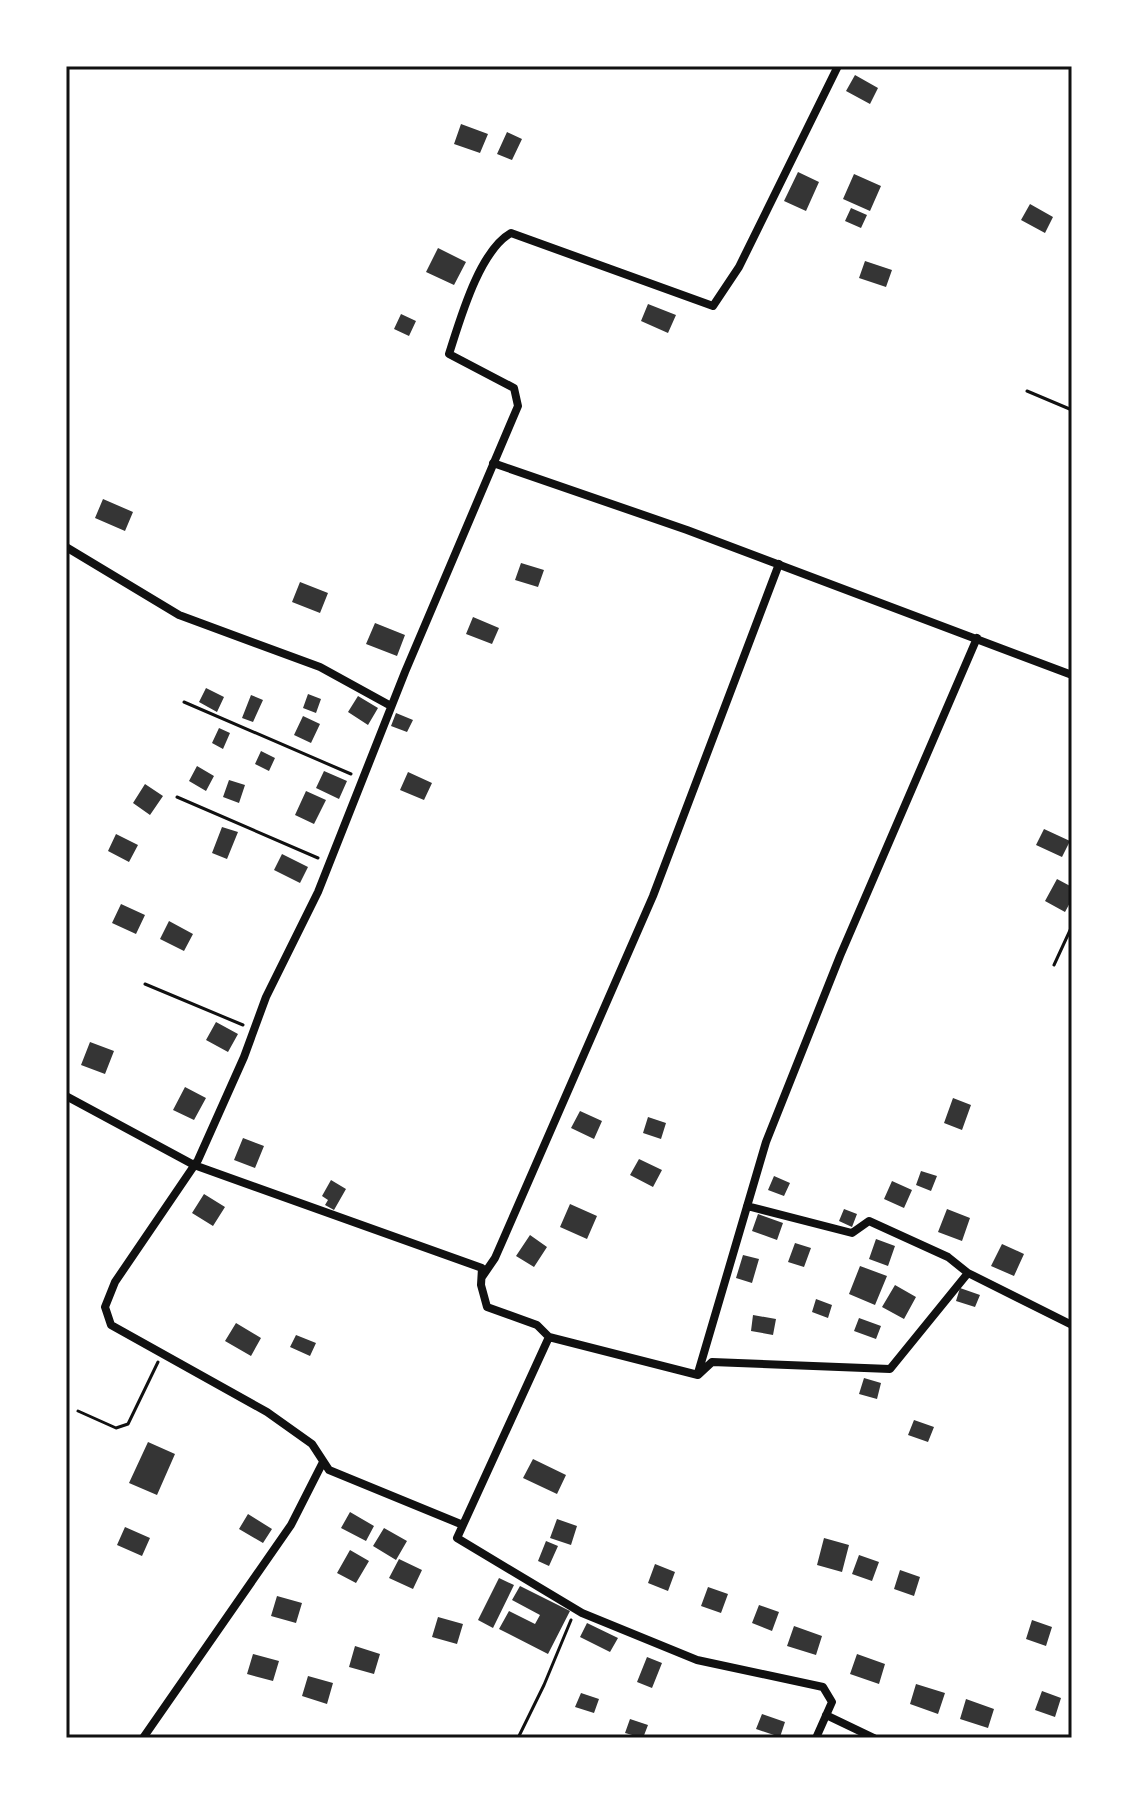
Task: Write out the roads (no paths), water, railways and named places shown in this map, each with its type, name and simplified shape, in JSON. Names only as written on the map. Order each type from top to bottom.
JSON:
[{"type":"street","points":[[463,1525],[329,1470],[312,1444],[267,1412],[111,1325],[105,1307],[115,1282],[194,1165],[329,863],[391,706],[518,406],[514,388],[449,354],[464,307],[500,239],[511,233],[713,306],[739,267],[838,66]]},
{"type":"street","points":[[493,463],[779,564],[1072,675]]},
{"type":"street","points":[[66,547],[179,615],[320,667],[391,706]]},
{"type":"street","points":[[482,1277],[495,1258],[631,950],[711,749],[738,665],[779,564]]},
{"type":"street","points":[[698,1375],[766,1142],[834,970],[977,638]]},
{"type":"street","points":[[66,1096],[194,1165],[482,1268],[487,1307],[537,1325],[549,1337],[698,1375]]},
{"type":"street","points":[[747,1206],[852,1233],[869,1221],[948,1257],[968,1273],[1072,1325]]},
{"type":"street","points":[[698,1375],[712,1362],[890,1369],[968,1273]]},
{"type":"street","points":[[549,1337],[457,1538],[575,1609],[697,1660],[823,1687],[832,1702],[816,1738]]},
{"type":"street","points":[[143,1738],[291,1525],[323,1462]]},
{"type":"street","points":[[826,1715],[874,1738]]}]
